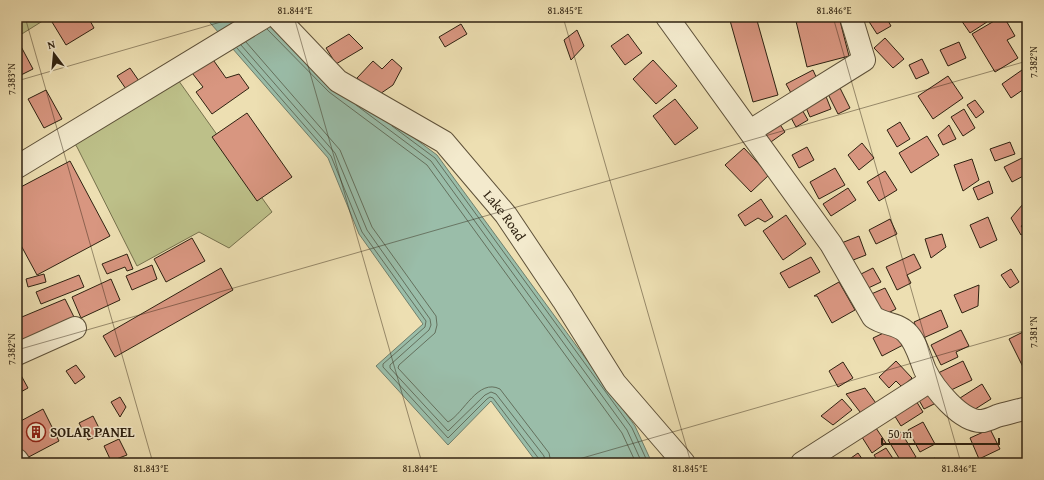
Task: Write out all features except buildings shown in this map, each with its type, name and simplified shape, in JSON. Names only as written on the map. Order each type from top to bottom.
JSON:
[{"type":"street","points":[[17,167],[264,17]]},
{"type":"street","name":"Lake Road","points":[[277,17],[338,81],[444,142],[506,215],[563,300],[615,383],[684,463]]},
{"type":"street","points":[[667,17],[831,244],[873,317],[879,321],[899,326],[907,332],[930,381],[956,410],[972,420],[982,421],[1027,408]]},
{"type":"street","points":[[750,131],[864,60],[851,17]]},
{"type":"street","points":[[17,354],[75,328]]},
{"type":"street","points":[[802,463],[930,381]]},
{"type":"green space","points":[[17,17],[49,17],[17,37]]},
{"type":"green space","points":[[176,77],[272,212],[229,248],[199,232],[137,266],[77,147],[72,140]]},
{"type":"water","points":[[205,17],[276,17],[338,81],[437,155],[635,426],[652,463],[537,463],[491,401],[448,445],[376,366],[423,324],[359,234],[328,158]]},
{"type":"place","name":"SOLAR PANEL","points":[[36,432]]}]
